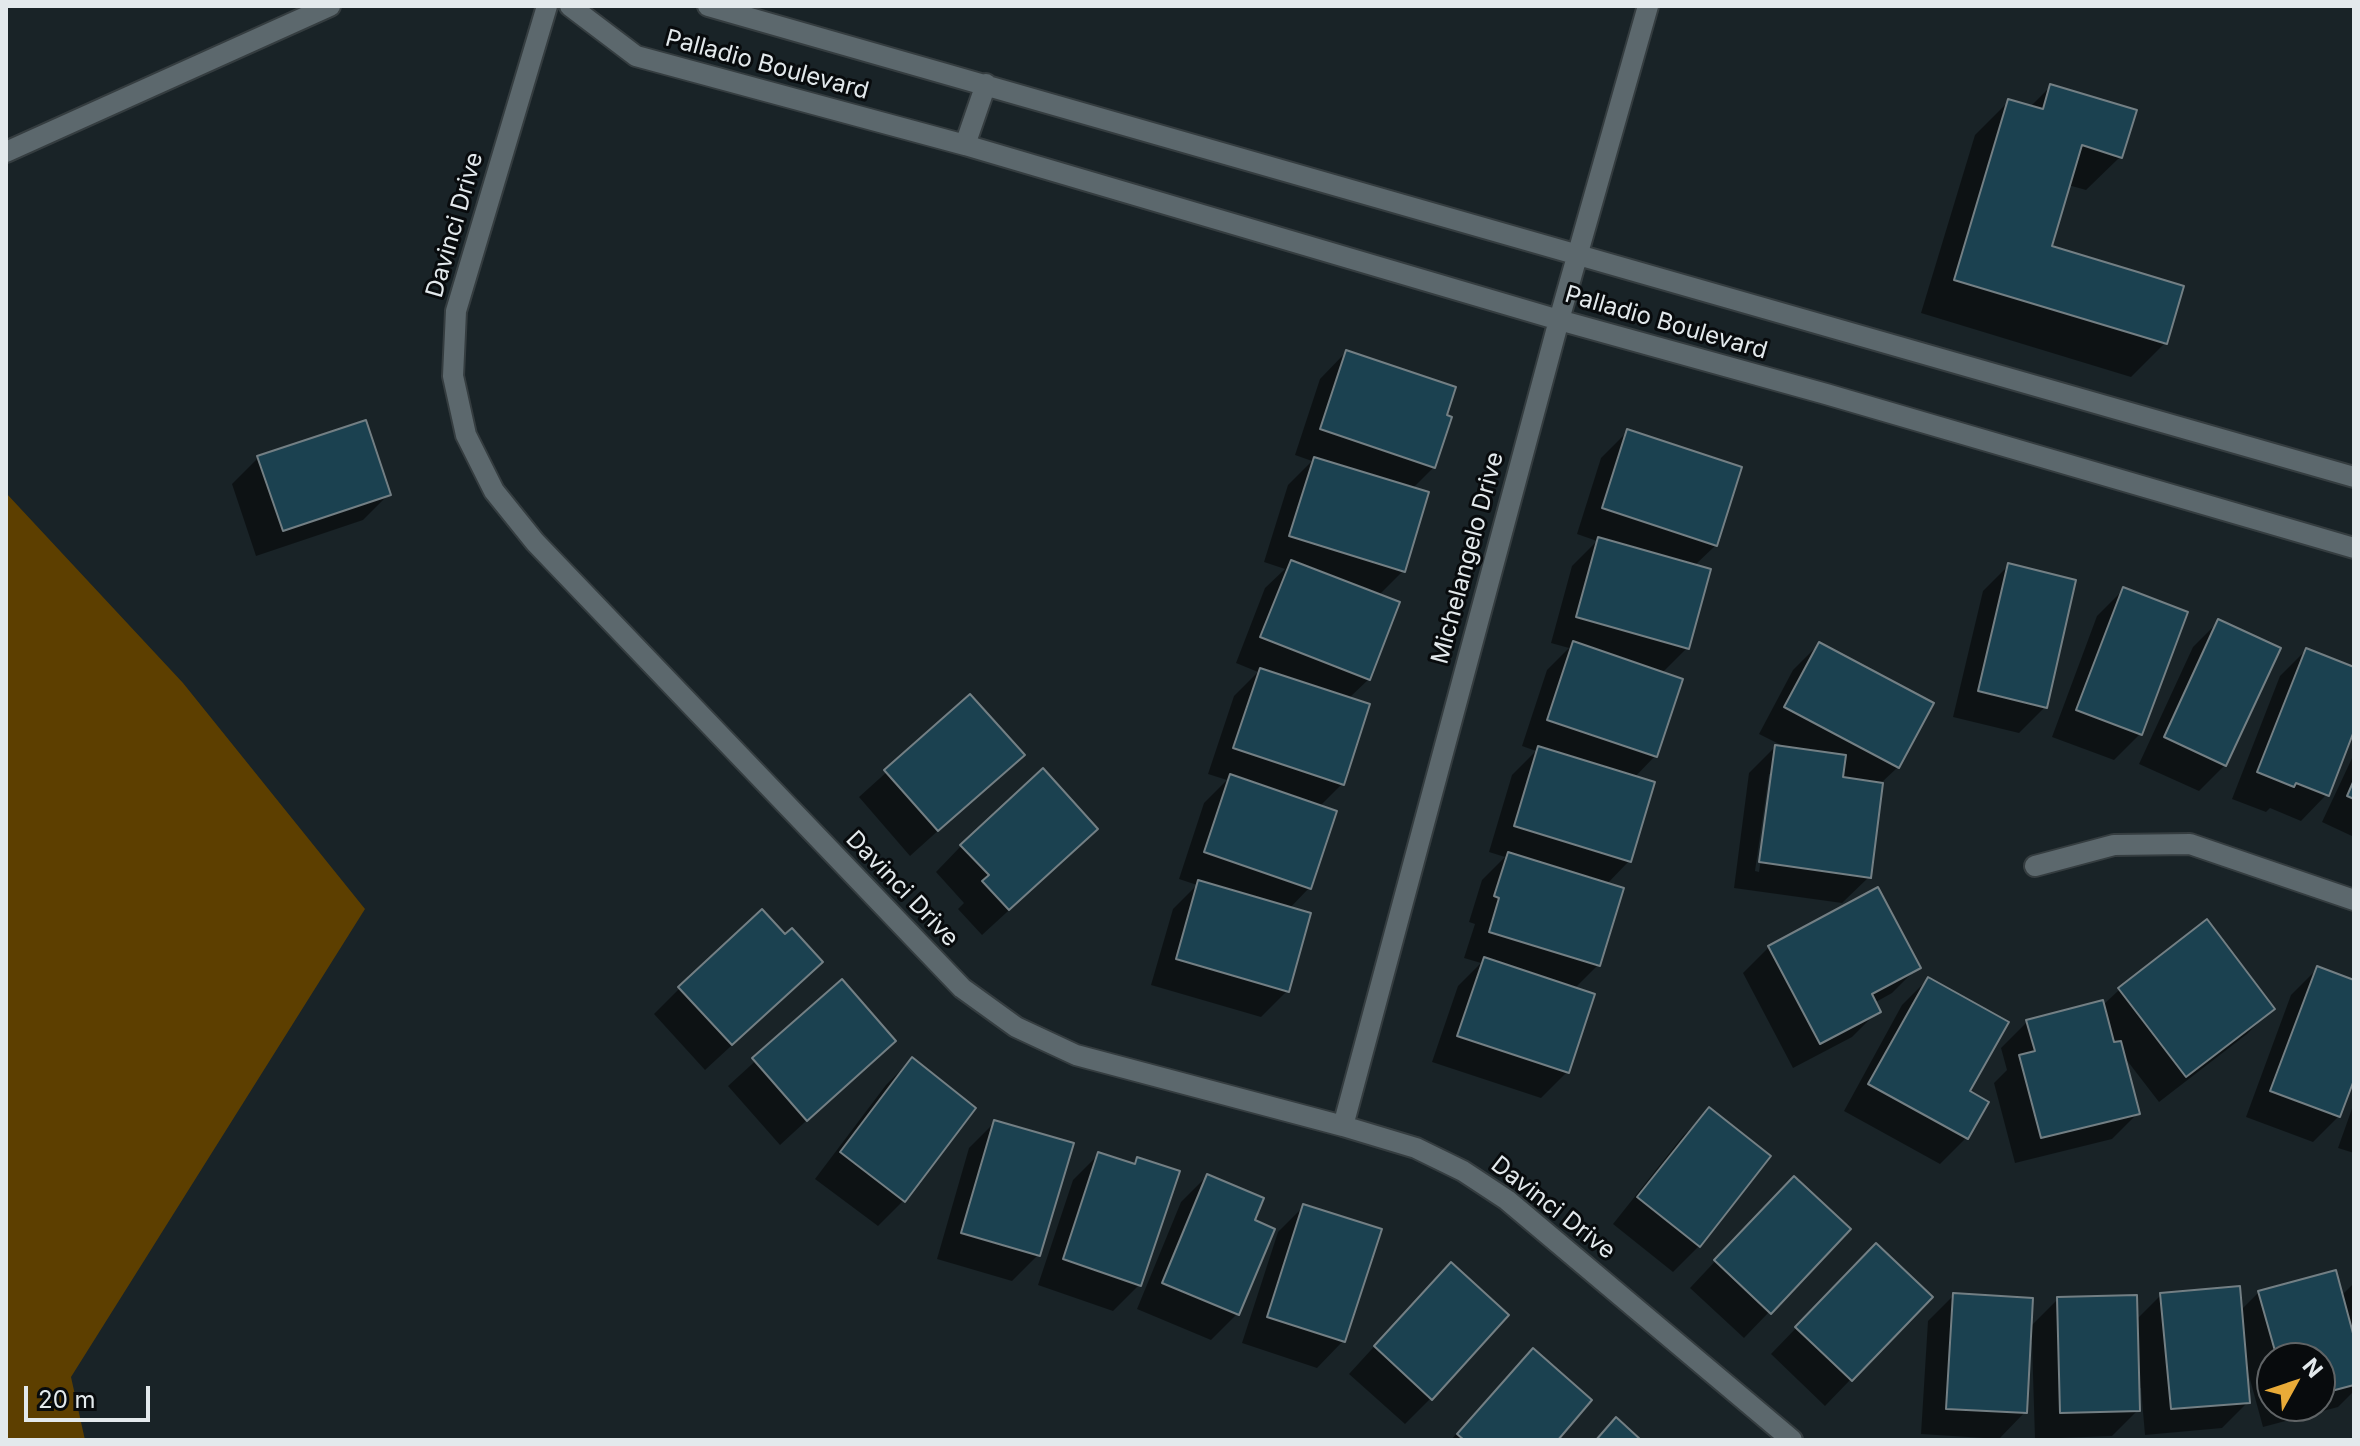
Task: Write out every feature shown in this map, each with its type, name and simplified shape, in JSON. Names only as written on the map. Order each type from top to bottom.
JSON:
[{"type":"street","points":[[6,152],[330,6]]},
{"type":"street","name":"Davinci Drive","points":[[547,6],[456,311],[453,376],[466,435],[494,491],[535,542],[962,988],[1016,1027],[1076,1055],[1343,1126],[1416,1148],[1463,1171],[1507,1200],[1792,1440]]},
{"type":"street","name":"Palladio Boulevard","points":[[570,6],[636,56],[965,145],[1559,320],[2354,548]]},
{"type":"street","name":"Palladio Boulevard","points":[[708,6],[2354,477]]},
{"type":"street","name":"Michelangelo Drive","points":[[1343,1126],[1559,320],[1648,6]]},
{"type":"street","points":[[965,145],[986,84]]},
{"type":"street","points":[[2035,866],[2114,845],[2190,844],[2354,900]]},
{"type":"shaded area","points":[[6,493],[183,683],[365,909],[71,1377],[85,1440],[6,1440]]},
{"type":"building","points":[[2050,84],[2137,110],[2122,158],[2082,145],[2052,246],[2184,286],[2167,344],[1954,280],[2008,99],[2043,109]]},
{"type":"building","points":[[1346,350],[1456,387],[1447,415],[1452,417],[1435,468],[1320,429]]},
{"type":"building","points":[[366,420],[391,495],[283,531],[257,456]]},
{"type":"building","points":[[1627,429],[1742,467],[1717,546],[1602,508]]},
{"type":"building","points":[[1314,457],[1429,492],[1405,572],[1289,536]]},
{"type":"building","points":[[1598,537],[1711,569],[1689,649],[1576,617]]},
{"type":"building","points":[[1291,560],[1400,602],[1370,680],[1260,637]]},
{"type":"building","points":[[2008,563],[2076,580],[2047,708],[1978,691]]},
{"type":"building","points":[[2123,587],[2188,612],[2142,735],[2076,710]]},
{"type":"building","points":[[2218,619],[2281,648],[2226,766],[2164,737]]},
{"type":"building","points":[[1573,641],[1683,679],[1657,757],[1547,720]]},
{"type":"building","points":[[1819,642],[1934,703],[1899,768],[1784,707]]},
{"type":"building","points":[[2306,648],[2354,667],[2354,731],[2329,796],[2296,783],[2294,787],[2257,772]]},
{"type":"building","points":[[1260,668],[1370,704],[1344,785],[1233,748]]},
{"type":"building","points":[[970,694],[1025,755],[938,831],[884,770]]},
{"type":"building","points":[[1775,745],[1846,755],[1843,777],[1883,783],[1871,878],[1759,862]]},
{"type":"building","points":[[1538,746],[1655,782],[1631,862],[1514,826]]},
{"type":"building","points":[[1043,768],[1098,829],[1009,910],[982,881],[989,875],[960,845]]},
{"type":"building","points":[[1230,774],[1337,811],[1311,889],[1204,852]]},
{"type":"building","points":[[2354,780],[2354,799],[2347,796]]},
{"type":"building","points":[[1508,852],[1624,888],[1600,966],[1489,932],[1499,898],[1494,896]]},
{"type":"building","points":[[1198,880],[1311,913],[1289,992],[1176,959]]},
{"type":"building","points":[[1878,887],[1921,968],[1872,994],[1881,1012],[1820,1044],[1768,946]]},
{"type":"building","points":[[762,909],[785,934],[792,928],[823,962],[732,1045],[678,987]]},
{"type":"building","points":[[2207,919],[2275,1009],[2186,1077],[2118,988]]},
{"type":"building","points":[[1484,957],[1595,994],[1569,1073],[1457,1036]]},
{"type":"building","points":[[2317,966],[2354,980],[2354,1080],[2340,1117],[2270,1091]]},
{"type":"building","points":[[1928,977],[2009,1022],[1970,1091],[1989,1102],[1968,1139],[1868,1084]]},
{"type":"building","points":[[842,979],[896,1041],[807,1121],[752,1058]]},
{"type":"building","points":[[2103,1000],[2114,1042],[2121,1041],[2140,1114],[2041,1138],[2019,1055],[2035,1051],[2026,1020]]},
{"type":"building","points":[[912,1057],[976,1108],[905,1202],[840,1152]]},
{"type":"building","points":[[1709,1107],[1771,1156],[1700,1247],[1637,1197]]},
{"type":"building","points":[[994,1120],[1074,1143],[1040,1256],[961,1233]]},
{"type":"building","points":[[1098,1152],[1135,1164],[1137,1157],[1180,1171],[1141,1286],[1063,1259]]},
{"type":"building","points":[[1207,1174],[1264,1198],[1255,1220],[1275,1229],[1239,1315],[1162,1283]]},
{"type":"building","points":[[1794,1176],[1851,1229],[1771,1314],[1714,1260]]},
{"type":"building","points":[[1303,1204],[1382,1229],[1345,1342],[1267,1317]]},
{"type":"building","points":[[1876,1243],[1933,1297],[1852,1381],[1795,1327]]},
{"type":"building","points":[[1451,1262],[1509,1315],[1432,1400],[1374,1346]]},
{"type":"building","points":[[2336,1270],[2354,1337],[2354,1385],[2336,1390],[2336,1342],[2272,1342],[2258,1291]]},
{"type":"building","points":[[2240,1286],[2250,1403],[2171,1409],[2160,1293]]},
{"type":"building","points":[[1953,1293],[2033,1298],[2027,1413],[1946,1409]]},
{"type":"building","points":[[2137,1295],[2140,1411],[2060,1413],[2057,1297]]},
{"type":"building","points":[[1533,1348],[1592,1400],[1558,1440],[1464,1440],[1457,1434]]},
{"type":"building","points":[[1616,1417],[1641,1440],[1596,1440]]}]
